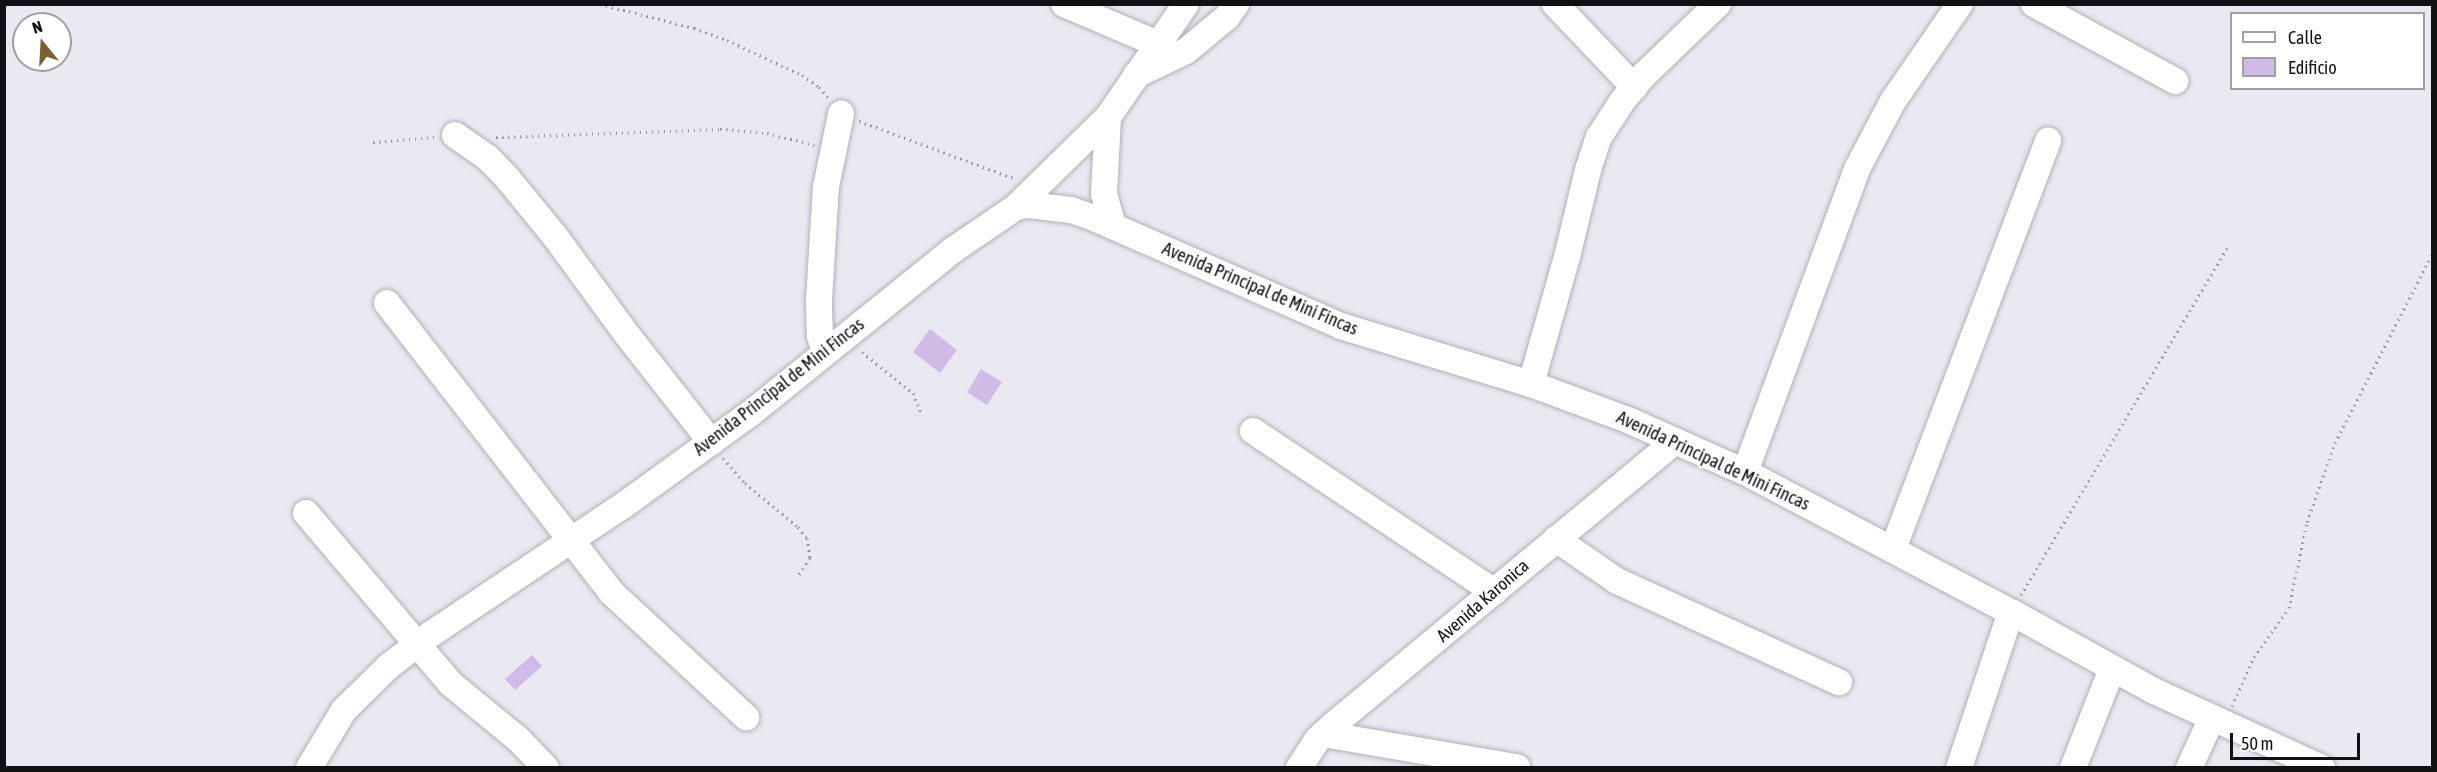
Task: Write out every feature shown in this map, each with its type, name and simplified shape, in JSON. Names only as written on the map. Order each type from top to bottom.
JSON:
[{"type":"street","points":[[1064,4],[1158,44]]},
{"type":"street","points":[[1016,207],[1108,117],[1186,4]]},
{"type":"street","points":[[1136,75],[1186,51],[1227,17],[1236,4]]},
{"type":"street","points":[[1555,4],[1634,87]]},
{"type":"street","points":[[1531,384],[1567,257],[1588,170],[1599,137],[1610,118],[1634,87],[1718,4]]},
{"type":"street","points":[[1745,472],[1857,169],[1893,101],[1960,4]]},
{"type":"street","points":[[2034,4],[2175,81]]},
{"type":"street","points":[[834,345],[820,336],[819,300],[826,187],[841,114]]},
{"type":"street","points":[[1108,117],[1104,194],[1113,226]]},
{"type":"street","points":[[454,135],[488,157],[508,179],[554,235],[627,336],[711,442]]},
{"type":"street","points":[[1893,549],[2048,140]]},
{"type":"street","name":"Avenida Principal de Mini Fincas","points":[[309,768],[344,710],[389,666],[751,413],[953,250],[1016,207],[1059,208],[1113,226],[1341,326],[1531,384],[1628,420],[1745,472],[2011,612],[2112,669],[2318,767]]},
{"type":"street","points":[[387,303],[612,593],[746,717]]},
{"type":"street","points":[[1253,430],[1494,592]]},
{"type":"street","name":"Avenida Karonica","points":[[1299,768],[1307,753],[1323,734],[1675,441]]},
{"type":"street","points":[[306,513],[451,684],[518,739],[546,768]]},
{"type":"street","points":[[1556,539],[1617,581],[1839,682]]},
{"type":"street","points":[[1959,768],[2011,612]]},
{"type":"street","points":[[2073,768],[2112,669]]},
{"type":"street","points":[[2189,768],[2218,721]]},
{"type":"street","points":[[1323,734],[1517,767]]},
{"type":"path","points":[[600,4],[694,28],[736,44],[802,75],[819,87],[841,114],[1037,186]]},
{"type":"path","points":[[488,136],[529,138],[720,129],[767,133],[834,149]]},
{"type":"path","points":[[373,142],[454,135]]},
{"type":"path","points":[[2011,612],[2229,247]]},
{"type":"path","points":[[2218,721],[2254,657],[2289,608],[2307,522],[2335,442],[2433,254]]},
{"type":"path","points":[[834,345],[913,393],[922,415]]},
{"type":"path","points":[[711,442],[745,483],[798,527],[807,538],[810,558],[796,578]]},
{"type":"building","points":[[930,329],[957,350],[940,373],[913,352]]},
{"type":"building","points":[[981,369],[1002,382],[987,405],[967,392]]},
{"type":"building","points":[[532,655],[542,666],[515,690],[505,679]]}]
